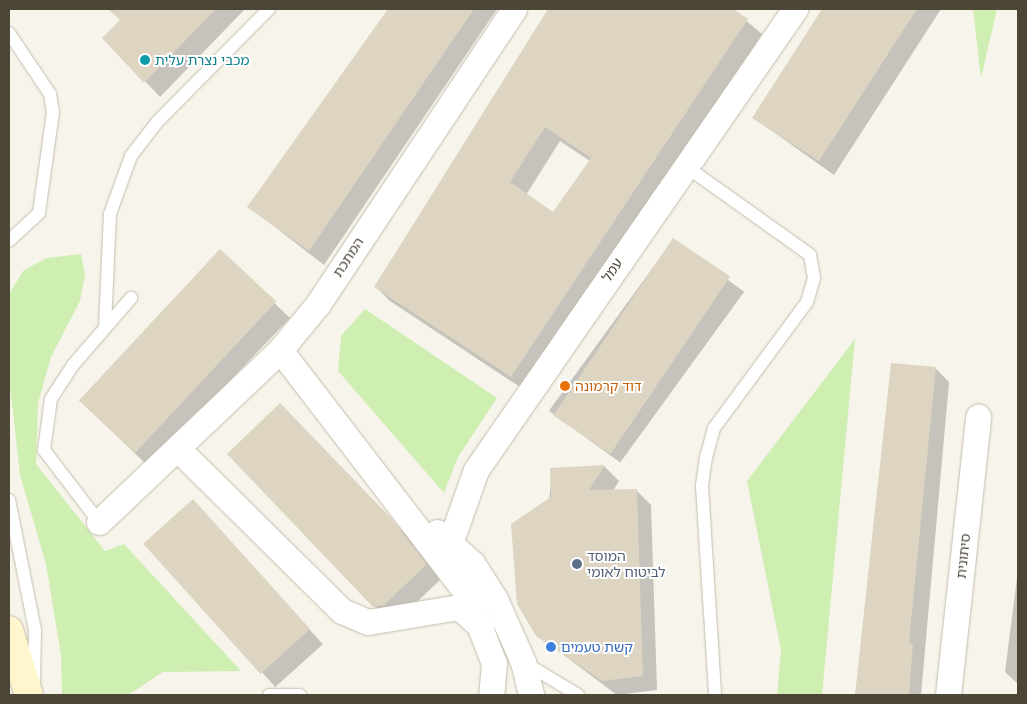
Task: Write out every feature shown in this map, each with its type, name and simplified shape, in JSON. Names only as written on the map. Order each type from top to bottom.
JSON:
[{"type":"main road","points":[[9,630],[29,695]]},
{"type":"street","name":"המתכת","points":[[99,522],[280,350],[318,304],[514,9]]},
{"type":"street","name":"עמל","points":[[450,543],[476,470],[684,165],[795,9]]},
{"type":"street","points":[[280,350],[392,493],[466,592],[484,630],[494,664],[491,695]]},
{"type":"street","name":"סיתונית","points":[[948,695],[978,417]]},
{"type":"street","points":[[177,448],[342,611],[368,622],[459,607],[484,630]]},
{"type":"street","points":[[392,493],[450,543],[481,577],[523,662],[531,695]]},
{"type":"lane","points":[[105,327],[110,214],[131,156],[158,121],[269,9]]},
{"type":"lane","points":[[9,33],[50,94],[53,112],[39,213],[9,241]]},
{"type":"lane","points":[[684,165],[810,255],[814,278],[807,302],[714,428],[706,457],[702,486],[715,695]]},
{"type":"lane","points":[[99,522],[44,450],[51,399],[105,327],[131,298]]},
{"type":"lane","points":[[9,500],[35,630],[34,695]]},
{"type":"lane","points":[[523,662],[578,695]]},
{"type":"lane","points":[[269,695],[300,695]]},
{"type":"green space","points":[[973,9],[997,9],[981,78]]},
{"type":"green space","points":[[81,254],[85,275],[80,301],[51,357],[38,403],[36,464],[105,551],[124,544],[241,671],[163,672],[128,695],[62,695],[61,655],[46,564],[20,475],[9,377],[9,294],[24,270],[47,258]]},
{"type":"green space","points":[[365,309],[497,398],[458,457],[444,493],[338,371],[341,336]]},
{"type":"green space","points":[[855,339],[822,695],[777,695],[781,650],[747,481]]},
{"type":"building","name":"מכבי נצרת עלית","points":[[108,9],[216,9],[144,83],[102,38],[120,20]]},
{"type":"building","points":[[388,9],[474,9],[309,251],[247,207]]},
{"type":"building","points":[[548,9],[733,9],[748,19],[511,377],[374,287]],"holes":[[[545,127],[591,158],[553,212],[510,182]]]},
{"type":"building","points":[[822,9],[917,9],[819,161],[752,118]]},
{"type":"building","points":[[673,238],[730,277],[611,454],[553,415]]},
{"type":"building","points":[[220,249],[276,302],[135,453],[79,400]]},
{"type":"building","points":[[891,363],[936,367],[909,643],[913,644],[909,695],[855,695]]},
{"type":"building","points":[[280,403],[391,518],[427,564],[384,605],[373,607],[227,454]]},
{"type":"building","name":"המוסד לביטוח לאומי","points":[[605,465],[589,490],[637,489],[643,676],[602,681],[536,636],[517,604],[511,524],[551,497],[550,468]]},
{"type":"building","points":[[193,499],[310,629],[260,674],[143,544]]},
{"type":"place","name":"מכבי נצרת עלית","points":[[145,60]]},
{"type":"place","name":"דוד קרמונה","points":[[565,386]]},
{"type":"place","name":"המוסד לביטוח לאומי","points":[[577,564]]},
{"type":"place","name":"קשת טעמים","points":[[551,647]]}]
